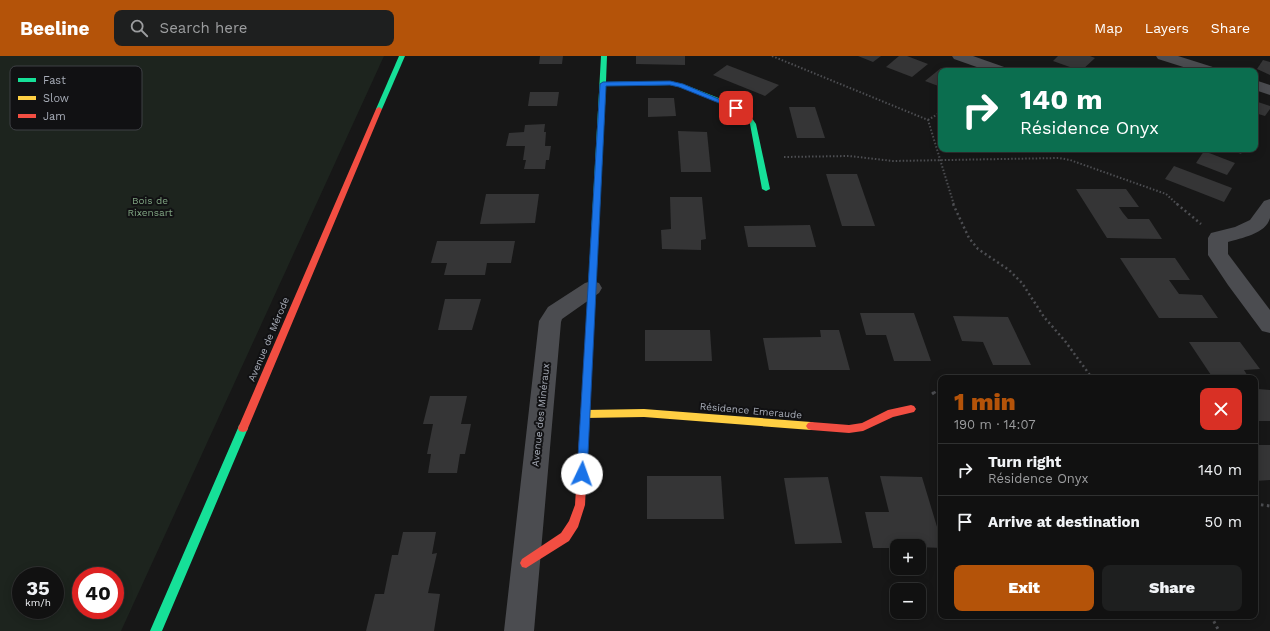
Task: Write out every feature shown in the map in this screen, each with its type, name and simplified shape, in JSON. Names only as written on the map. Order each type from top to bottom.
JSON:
[{"type":"street","name":"Avenue de Mérode","points":[[156,631],[402,56]]},
{"type":"street","points":[[526,563],[565,537],[574,523],[580,505],[604,56]]},
{"type":"street","points":[[959,56],[993,68]]},
{"type":"street","points":[[1163,56],[1201,68]]},
{"type":"street","points":[[603,84],[670,83],[681,85],[747,114],[753,124],[766,190]]},
{"type":"street","points":[[1258,86],[1270,90]]},
{"type":"street","points":[[1270,205],[1257,224],[1242,231],[1218,246],[1234,280],[1270,325]]},
{"type":"street","name":"Avenue des Minéraux","points":[[519,631],[550,321],[554,313],[592,288]]},
{"type":"street","name":"Résidence Emeraude","points":[[585,414],[666,414],[849,429],[863,427],[891,413],[911,409]]},
{"type":"path","points":[[772,56],[928,120]]},
{"type":"path","points":[[928,120],[938,114]]},
{"type":"path","points":[[928,120],[951,199],[969,238],[978,249],[1009,270],[1022,283],[1044,317],[1065,341],[1090,375]]},
{"type":"path","points":[[759,156],[802,158],[849,156],[878,160],[940,161],[1047,158],[1070,160],[1166,194],[1218,246]]},
{"type":"path","points":[[1258,504],[1270,506]]},
{"type":"path","points":[[1213,619],[1219,631]]},
{"type":"green space","name":"Bois de Rixensart","points":[[0,56],[384,56],[121,631],[0,631]]},
{"type":"building","points":[[540,56],[563,56],[562,64],[539,64]]},
{"type":"building","points":[[636,56],[685,56],[685,65],[636,64]]},
{"type":"building","points":[[858,56],[881,56],[873,62]]},
{"type":"building","points":[[899,56],[907,56],[928,64],[912,77],[886,67]]},
{"type":"building","points":[[1058,56],[1090,56],[1095,58],[1084,68],[1073,68],[1053,61]]},
{"type":"building","points":[[1263,60],[1270,62],[1270,75],[1258,69]]},
{"type":"building","points":[[727,65],[779,85],[765,96],[713,75]]},
{"type":"building","points":[[938,70],[938,86],[925,81]]},
{"type":"building","points":[[530,92],[559,92],[557,106],[528,106]]},
{"type":"building","points":[[648,98],[674,98],[676,116],[648,117]]},
{"type":"building","points":[[1258,102],[1270,106],[1270,109],[1265,116],[1258,114]]},
{"type":"building","points":[[789,107],[815,107],[825,138],[797,138]]},
{"type":"building","points":[[545,124],[545,146],[551,146],[549,160],[546,160],[545,169],[524,169],[526,160],[523,160],[525,146],[506,146],[509,133],[524,132],[525,125]]},
{"type":"building","points":[[678,131],[707,132],[711,172],[681,172]]},
{"type":"building","points":[[1203,152],[1207,152],[1235,163],[1227,175],[1196,163]]},
{"type":"building","points":[[1174,166],[1232,188],[1224,202],[1165,179]]},
{"type":"building","points":[[826,174],[857,174],[875,226],[842,226]]},
{"type":"building","points":[[1076,189],[1126,189],[1139,207],[1119,207],[1123,213],[1128,219],[1149,219],[1162,239],[1107,238]]},
{"type":"building","points":[[486,194],[539,194],[535,223],[480,224]]},
{"type":"building","points":[[670,197],[702,197],[706,239],[701,240],[701,250],[662,249],[661,230],[671,229]]},
{"type":"building","points":[[810,225],[816,247],[748,247],[744,226]]},
{"type":"building","points":[[437,241],[515,241],[511,263],[487,263],[485,275],[444,275],[447,263],[431,263]]},
{"type":"building","points":[[1120,258],[1175,258],[1190,280],[1169,280],[1179,294],[1202,295],[1218,318],[1159,318]]},
{"type":"building","points":[[445,299],[481,299],[472,330],[438,330]]},
{"type":"building","points":[[860,313],[914,313],[931,361],[894,361],[886,335],[866,335]]},
{"type":"building","points":[[953,316],[1008,317],[1031,365],[993,365],[983,342],[962,341]]},
{"type":"building","points":[[645,330],[710,330],[712,361],[645,361]]},
{"type":"building","points":[[820,330],[839,330],[850,370],[769,370],[763,338],[821,337]]},
{"type":"building","points":[[1189,342],[1240,342],[1260,369],[1244,370],[1247,375],[1211,375]]},
{"type":"building","points":[[1258,389],[1270,390],[1270,421],[1258,421]]},
{"type":"building","points":[[430,396],[467,396],[461,424],[471,424],[465,454],[460,454],[457,473],[428,473],[431,454],[427,454],[433,424],[423,424]]},
{"type":"building","points":[[1258,445],[1270,445],[1270,480],[1258,481]]},
{"type":"building","points":[[647,476],[721,476],[724,519],[647,519]]},
{"type":"building","points":[[880,476],[922,477],[938,530],[938,548],[926,547],[926,539],[890,539],[890,548],[873,548],[865,512],[889,512]]},
{"type":"building","points":[[828,477],[842,543],[795,544],[784,478]]},
{"type":"building","points":[[403,532],[436,532],[432,554],[437,553],[428,593],[440,594],[434,631],[366,631],[375,594],[384,594],[392,555],[398,555]]},
{"type":"traffic: fast","points":[[379,109],[402,56]]},
{"type":"traffic: fast","points":[[590,326],[604,56]]},
{"type":"traffic: fast","points":[[603,84],[670,83],[681,85],[737,107],[747,115],[753,124],[766,189]]},
{"type":"traffic: fast","points":[[156,631],[243,428]]},
{"type":"traffic: slow","points":[[585,414],[644,413],[811,426]]},
{"type":"traffic: jam","points":[[243,428],[379,109]]},
{"type":"traffic: jam","points":[[526,563],[565,537],[574,523],[580,505],[590,326]]},
{"type":"traffic: jam","points":[[811,426],[849,429],[863,427],[891,413],[911,409]]},
{"type":"route","points":[[582,474],[603,84],[670,83],[681,85],[736,108]]}]
